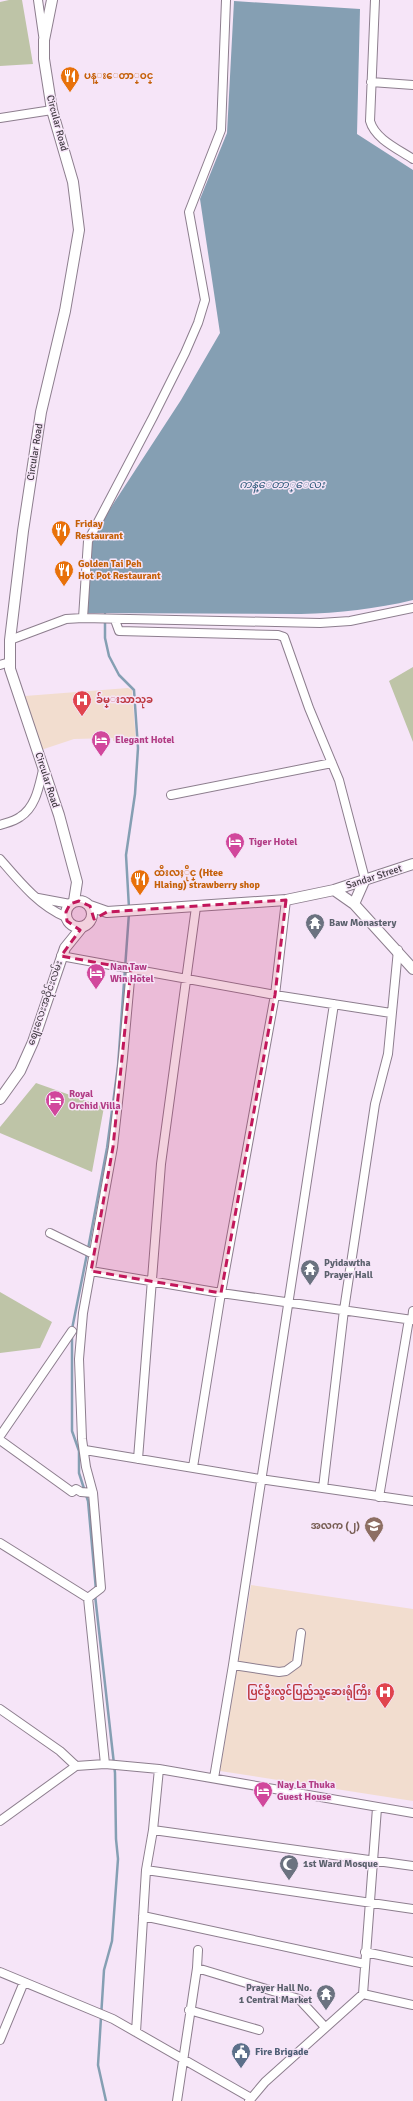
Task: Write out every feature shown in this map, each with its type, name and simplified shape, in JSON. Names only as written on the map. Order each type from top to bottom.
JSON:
[{"type":"street","points":[[38,0],[44,40]]},
{"type":"street","name":"Circular Road","points":[[52,0],[44,40],[44,59],[52,110],[73,182],[79,230],[65,311],[42,412],[23,531],[10,640],[5,663],[35,742],[59,815],[77,882],[72,902]]},
{"type":"street","points":[[83,618],[88,541],[154,417],[185,353],[198,323],[205,300],[189,212],[221,130],[226,0]]},
{"type":"street","points":[[375,0],[370,121],[372,129],[413,159]]},
{"type":"street","points":[[371,82],[413,85]]},
{"type":"street","points":[[0,118],[52,110]]},
{"type":"street","points":[[10,640],[66,619],[83,618],[115,620],[320,623],[358,620],[413,608]]},
{"type":"street","points":[[115,620],[120,631],[278,635],[284,637],[309,708],[339,780],[365,880],[354,904]]},
{"type":"street","points":[[171,795],[332,763]]},
{"type":"street","points":[[0,825],[20,817],[30,807],[39,790],[43,770]]},
{"type":"street","points":[[0,859],[26,888],[46,907],[66,919],[74,926],[82,927]]},
{"type":"street","name":"Sandar Street","points":[[107,912],[286,900],[334,890],[413,864]]},
{"type":"street","points":[[77,882],[92,913],[91,920]]},
{"type":"street","points":[[334,890],[354,904],[367,920],[398,950],[413,969]]},
{"type":"street","points":[[38,898],[72,902],[84,901],[89,905],[107,912]]},
{"type":"street","points":[[193,1467],[221,1293],[275,995],[286,900]]},
{"type":"street","points":[[63,952],[67,908],[72,902]]},
{"type":"street","points":[[138,1458],[161,1164],[188,979],[196,907]]},
{"type":"street","points":[[63,952],[82,927],[91,920],[107,912]]},
{"type":"street","points":[[323,1488],[344,1310],[375,1104],[388,1054],[398,950]]},
{"type":"street","points":[[63,952],[121,968],[275,995],[391,1013]]},
{"type":"street","name":"စျေးလေးအဝိုင်းလမ်း","points":[[0,1099],[20,1071],[33,1042],[63,952]]},
{"type":"street","points":[[93,1595],[101,1588],[92,1493],[82,1440],[79,1359],[83,1313],[113,1147],[124,1057],[130,969]]},
{"type":"street","points":[[214,1778],[233,1665],[260,1479],[334,1004]]},
{"type":"street","points":[[50,1233],[93,1254]]},
{"type":"street","points":[[91,1271],[221,1293],[411,1320]]},
{"type":"street","points":[[379,1497],[413,1311]]},
{"type":"street","points":[[0,1436],[72,1331]]},
{"type":"street","points":[[0,1440],[72,1492],[76,1489],[81,1492],[92,1493]]},
{"type":"street","points":[[85,1450],[260,1479],[413,1501]]},
{"type":"street","points":[[0,1543],[93,1595]]},
{"type":"street","points":[[93,1595],[111,1765]]},
{"type":"street","points":[[233,1665],[279,1672],[286,1671],[297,1662],[301,1633]]},
{"type":"street","points":[[0,1709],[60,1751],[76,1766]]},
{"type":"street","points":[[0,1821],[76,1766],[111,1765],[159,1769],[377,1808],[413,1813]]},
{"type":"street","points":[[136,2032],[146,1870],[153,1830],[159,1769]]},
{"type":"street","points":[[0,1972],[107,2017],[184,2059],[250,2100],[265,2082],[363,1994],[364,1964],[377,1808]]},
{"type":"street","points":[[153,1830],[413,1866]]},
{"type":"street","points":[[146,1870],[413,1910]]},
{"type":"street","points":[[143,1916],[364,1964]]},
{"type":"street","points":[[177,2101],[184,2059],[189,2010],[197,1968],[198,1950]]},
{"type":"street","points":[[365,1952],[413,1962]]},
{"type":"street","points":[[197,1968],[299,1999],[325,2027]]},
{"type":"street","points":[[0,2040],[24,1982]]},
{"type":"street","points":[[363,1994],[413,2005]]},
{"type":"street","points":[[189,2010],[259,2030]]},
{"type":"highlighted area","points":[[286,900],[275,995],[221,1293],[91,1271],[113,1147],[131,969],[61,956],[80,930],[67,921],[66,912],[70,904],[79,901],[90,906],[94,919],[107,912]]},
{"type":"shaded area","name":"ခ်မ္းသာသုခ","points":[[128,688],[132,690],[136,742],[113,741],[113,738],[74,739],[41,750],[25,696]]},
{"type":"shaded area","points":[[251,1585],[413,1609],[413,1801],[220,1771]]},
{"type":"green space","points":[[22,0],[33,64],[0,66],[0,2]]},
{"type":"green space","points":[[413,667],[413,742],[389,681]]},
{"type":"green space","name":"Royal Orchid Villa","points":[[36,1083],[104,1107],[92,1172],[0,1133],[0,1127]]},
{"type":"green space","points":[[0,1292],[52,1322],[40,1348],[0,1353]]},
{"type":"water","name":"ကန္ေတာ္ေလး","points":[[234,1],[360,9],[357,134],[413,170],[413,600],[343,612],[301,614],[87,613],[91,538],[181,400],[220,333],[200,199],[227,133]]},
{"type":"waterway","points":[[105,614],[105,638],[109,656],[119,675],[134,690],[138,748],[135,794],[126,855],[129,908]]},
{"type":"waterway","points":[[88,1249],[107,1148],[118,1066],[129,913]]},
{"type":"waterway","points":[[72,1329],[87,1254]]},
{"type":"waterway","points":[[72,1336],[72,1431],[79,1451],[79,1473],[88,1501],[96,1590]]},
{"type":"waterway","points":[[95,1595],[115,1773],[116,1839],[118,1859],[112,1941],[104,1970],[98,2065],[106,2101]]},
{"type":"place","name":"ပန္းေတာ္ဝင္","points":[[70,93]]},
{"type":"place","name":"Friday Restaurant","points":[[61,547]]},
{"type":"place","name":"Golden Tai Peh Hot Pot Restaurant","points":[[64,587]]},
{"type":"place","name":"ခ်မ္းသာသုခ","points":[[82,717]]},
{"type":"place","name":"Elegant Hotel","points":[[101,757]]},
{"type":"place","name":"Tiger Hotel","points":[[235,859]]},
{"type":"place","name":"ထီးလႈိုင္ (Htee Hlaing) strawberry shop","points":[[140,896]]},
{"type":"place","name":"Baw Monastery","points":[[315,940]]},
{"type":"place","name":"Nan Taw Win Hotel","points":[[96,990]]},
{"type":"place","name":"Royal Orchid Villa","points":[[55,1117]]},
{"type":"place","name":"Pyidawtha Prayer Hall","points":[[310,1286]]},
{"type":"place","name":"အလက (၂)","points":[[374,1543]]},
{"type":"place","name":"ပြင်ဦးလွင်ပြည်သူ့ဆေးရုံကြီး","points":[[385,1709]]},
{"type":"place","name":"Nay La Thuka Guest House","points":[[263,1808]]},
{"type":"place","name":"1st Ward Mosque","points":[[289,1881]]},
{"type":"place","name":"Prayer Hall No. 1 Central Market","points":[[326,2011]]},
{"type":"place","name":"Fire Brigade","points":[[241,2069]]}]
